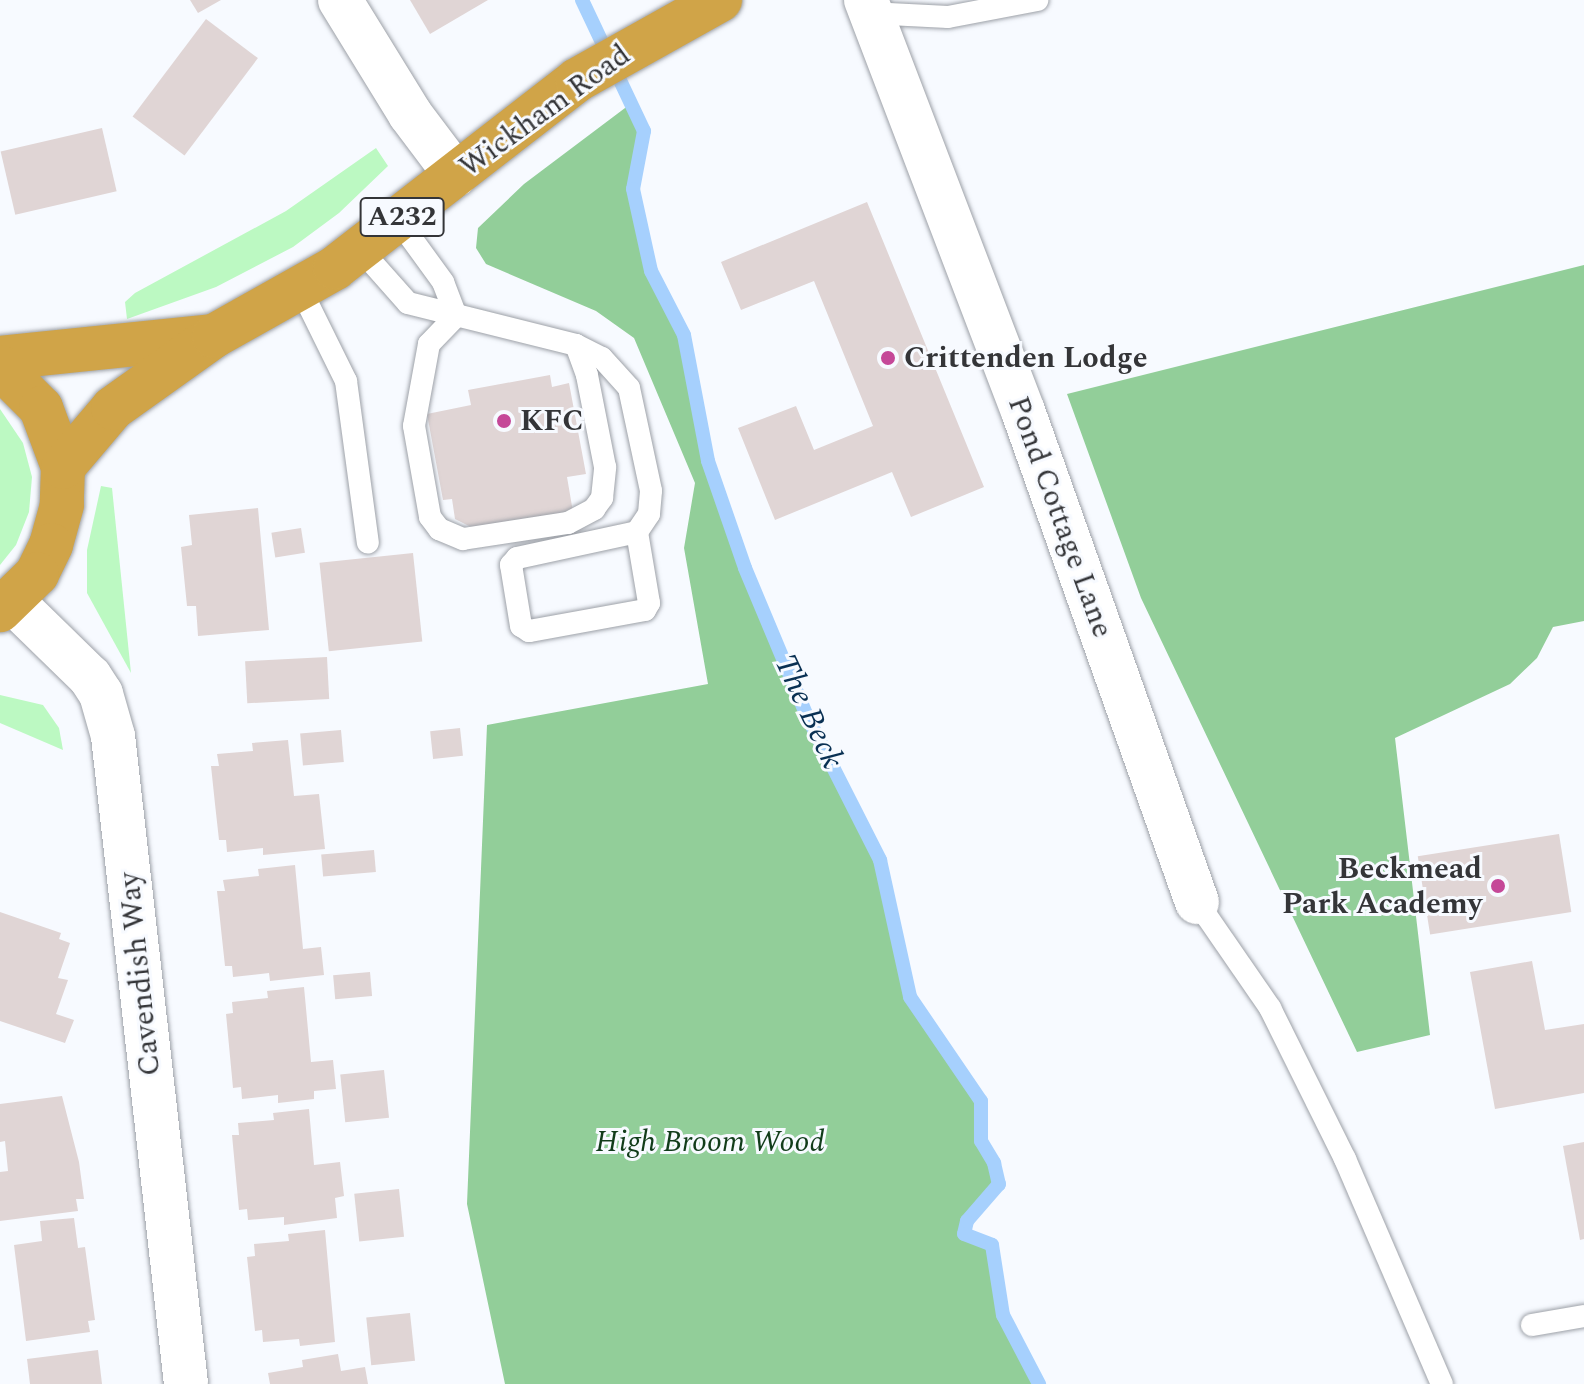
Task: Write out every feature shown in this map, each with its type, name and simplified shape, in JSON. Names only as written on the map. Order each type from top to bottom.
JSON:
[{"type":"highway","name":"Wickham Road","points":[[63,467],[113,408],[214,336],[301,290],[360,249],[577,80],[720,0]]},
{"type":"highway","name":"Wickham Road","points":[[0,358],[214,336]]},
{"type":"highway","points":[[0,367],[41,408],[63,467],[62,505],[51,545],[37,574],[6,605]]},
{"type":"street","points":[[340,0],[410,114],[456,175]]},
{"type":"street","name":"Pond Cottage Lane","points":[[867,6],[1023,411],[1197,902]]},
{"type":"street","name":"Cavendish Way","points":[[6,605],[90,677],[101,694],[113,736],[186,1384]]},
{"type":"lane","points":[[867,6],[948,17],[1037,0]]},
{"type":"lane","points":[[398,220],[443,282],[456,316]]},
{"type":"lane","points":[[360,249],[408,303],[576,345],[602,358],[629,388],[651,491],[649,514],[637,532],[649,603],[645,610],[529,631],[521,626],[511,565],[517,558],[637,532]]},
{"type":"lane","points":[[301,290],[346,381],[368,543]]},
{"type":"lane","points":[[456,316],[429,344],[414,426],[430,517],[439,529],[463,539],[568,523],[594,509],[602,498],[605,467],[587,375],[576,345]]},
{"type":"lane","points":[[1197,902],[1270,1008],[1345,1159],[1442,1384]]},
{"type":"lane","points":[[1532,1325],[1584,1316]]},
{"type":"green space","name":"High Broom Wood","points":[[629,105],[641,135],[628,185],[648,271],[681,335],[706,459],[742,568],[802,715],[846,789],[878,862],[906,997],[980,1103],[978,1138],[994,1164],[997,1181],[966,1217],[965,1234],[994,1247],[1002,1315],[1038,1384],[505,1384],[467,1204],[487,725],[708,684],[684,548],[695,483],[634,338],[596,311],[486,264],[476,248],[478,228],[524,184]]},
{"type":"green space","points":[[376,148],[388,166],[339,213],[293,247],[216,287],[127,319],[125,302],[135,293],[286,211]]},
{"type":"green space","points":[[1584,265],[1584,621],[1553,627],[1537,658],[1510,684],[1395,738],[1430,1035],[1357,1052],[1141,598],[1067,394]]},
{"type":"green space","points":[[0,409],[23,443],[32,477],[29,512],[16,545],[0,565]]},
{"type":"green space","points":[[101,486],[112,488],[131,673],[87,593],[87,550]]},
{"type":"green space","points":[[0,695],[43,705],[59,728],[63,750],[0,723]]},
{"type":"building","points":[[190,0],[221,0],[198,13]]},
{"type":"building","points":[[410,0],[488,0],[430,34]]},
{"type":"building","points":[[206,19],[258,58],[184,156],[133,116]]},
{"type":"building","points":[[102,128],[117,191],[15,215],[1,151]]},
{"type":"building","name":"Crittenden Lodge","points":[[867,202],[984,487],[911,517],[892,472],[775,520],[738,428],[796,406],[814,450],[873,426],[814,281],[741,310],[721,262]]},
{"type":"building","points":[[550,375],[552,387],[569,383],[586,474],[567,477],[573,512],[475,529],[455,519],[452,499],[443,500],[427,414],[471,405],[468,390]]},
{"type":"building","points":[[258,508],[269,630],[198,636],[196,606],[187,606],[181,547],[192,545],[189,515]]},
{"type":"building","points":[[301,528],[305,553],[275,557],[271,533]]},
{"type":"building","points":[[413,553],[422,642],[329,651],[320,563]]},
{"type":"building","points":[[327,657],[329,699],[247,703],[245,661]]},
{"type":"building","points":[[460,728],[463,756],[433,759],[430,731]]},
{"type":"building","points":[[341,730],[344,762],[303,765],[300,734]]},
{"type":"building","points":[[288,740],[294,796],[319,794],[325,849],[263,855],[263,848],[227,852],[226,840],[219,840],[211,766],[219,766],[217,754],[253,751],[252,743]]},
{"type":"building","points":[[1559,834],[1571,912],[1430,934],[1418,856]]},
{"type":"building","points":[[374,850],[376,872],[323,877],[321,855]]},
{"type":"building","points":[[295,865],[303,949],[321,947],[324,975],[270,981],[269,973],[233,977],[232,966],[225,966],[217,891],[225,891],[223,880],[259,876],[258,869]]},
{"type":"building","points":[[0,912],[61,933],[59,939],[70,943],[58,978],[68,980],[56,1014],[74,1020],[65,1043],[0,1021]]},
{"type":"building","points":[[1532,961],[1545,1030],[1584,1024],[1584,1093],[1495,1109],[1470,972]]},
{"type":"building","points":[[370,972],[372,996],[335,999],[333,975]]},
{"type":"building","points":[[304,987],[311,1062],[333,1060],[336,1089],[314,1091],[314,1099],[278,1103],[278,1095],[242,1099],[241,1087],[233,1088],[226,1014],[233,1013],[232,1002],[268,998],[267,991]]},
{"type":"building","points":[[384,1070],[389,1118],[345,1122],[340,1075]]},
{"type":"building","points":[[62,1096],[79,1162],[84,1199],[76,1199],[78,1211],[0,1221],[0,1172],[8,1171],[5,1141],[0,1142],[0,1104]]},
{"type":"building","points":[[309,1109],[314,1165],[340,1162],[344,1196],[335,1198],[337,1218],[284,1225],[284,1217],[248,1220],[247,1209],[239,1210],[232,1135],[239,1135],[238,1123],[274,1120],[273,1113]]},
{"type":"building","points":[[1584,1142],[1584,1239],[1580,1240],[1563,1146]]},
{"type":"building","points":[[399,1189],[404,1237],[359,1241],[354,1194]]},
{"type":"building","points":[[74,1218],[78,1248],[85,1247],[95,1320],[88,1321],[90,1332],[26,1341],[14,1245],[42,1241],[40,1221]]},
{"type":"building","points":[[325,1230],[335,1342],[300,1346],[299,1339],[263,1342],[262,1330],[255,1331],[247,1257],[255,1256],[254,1244],[289,1241],[288,1234]]},
{"type":"building","points":[[410,1313],[415,1361],[371,1365],[366,1318]]},
{"type":"building","points":[[98,1350],[102,1384],[30,1384],[27,1359]]},
{"type":"building","points":[[338,1354],[341,1371],[365,1367],[368,1384],[270,1384],[268,1373],[303,1367],[302,1360]]},
{"type":"waterway","name":"The Beck","points":[[582,0],[644,131],[633,189],[651,271],[684,335],[708,461],[745,568],[806,714],[880,860],[910,997],[981,1101],[981,1141],[994,1163],[999,1184],[967,1221],[964,1234],[992,1245],[1003,1315],[1039,1384]]},
{"type":"place","name":"Crittenden Lodge","points":[[888,358]]},
{"type":"place","name":"KFC","points":[[504,421]]},
{"type":"place","name":"Beckmead Park Academy","points":[[1498,886]]}]
